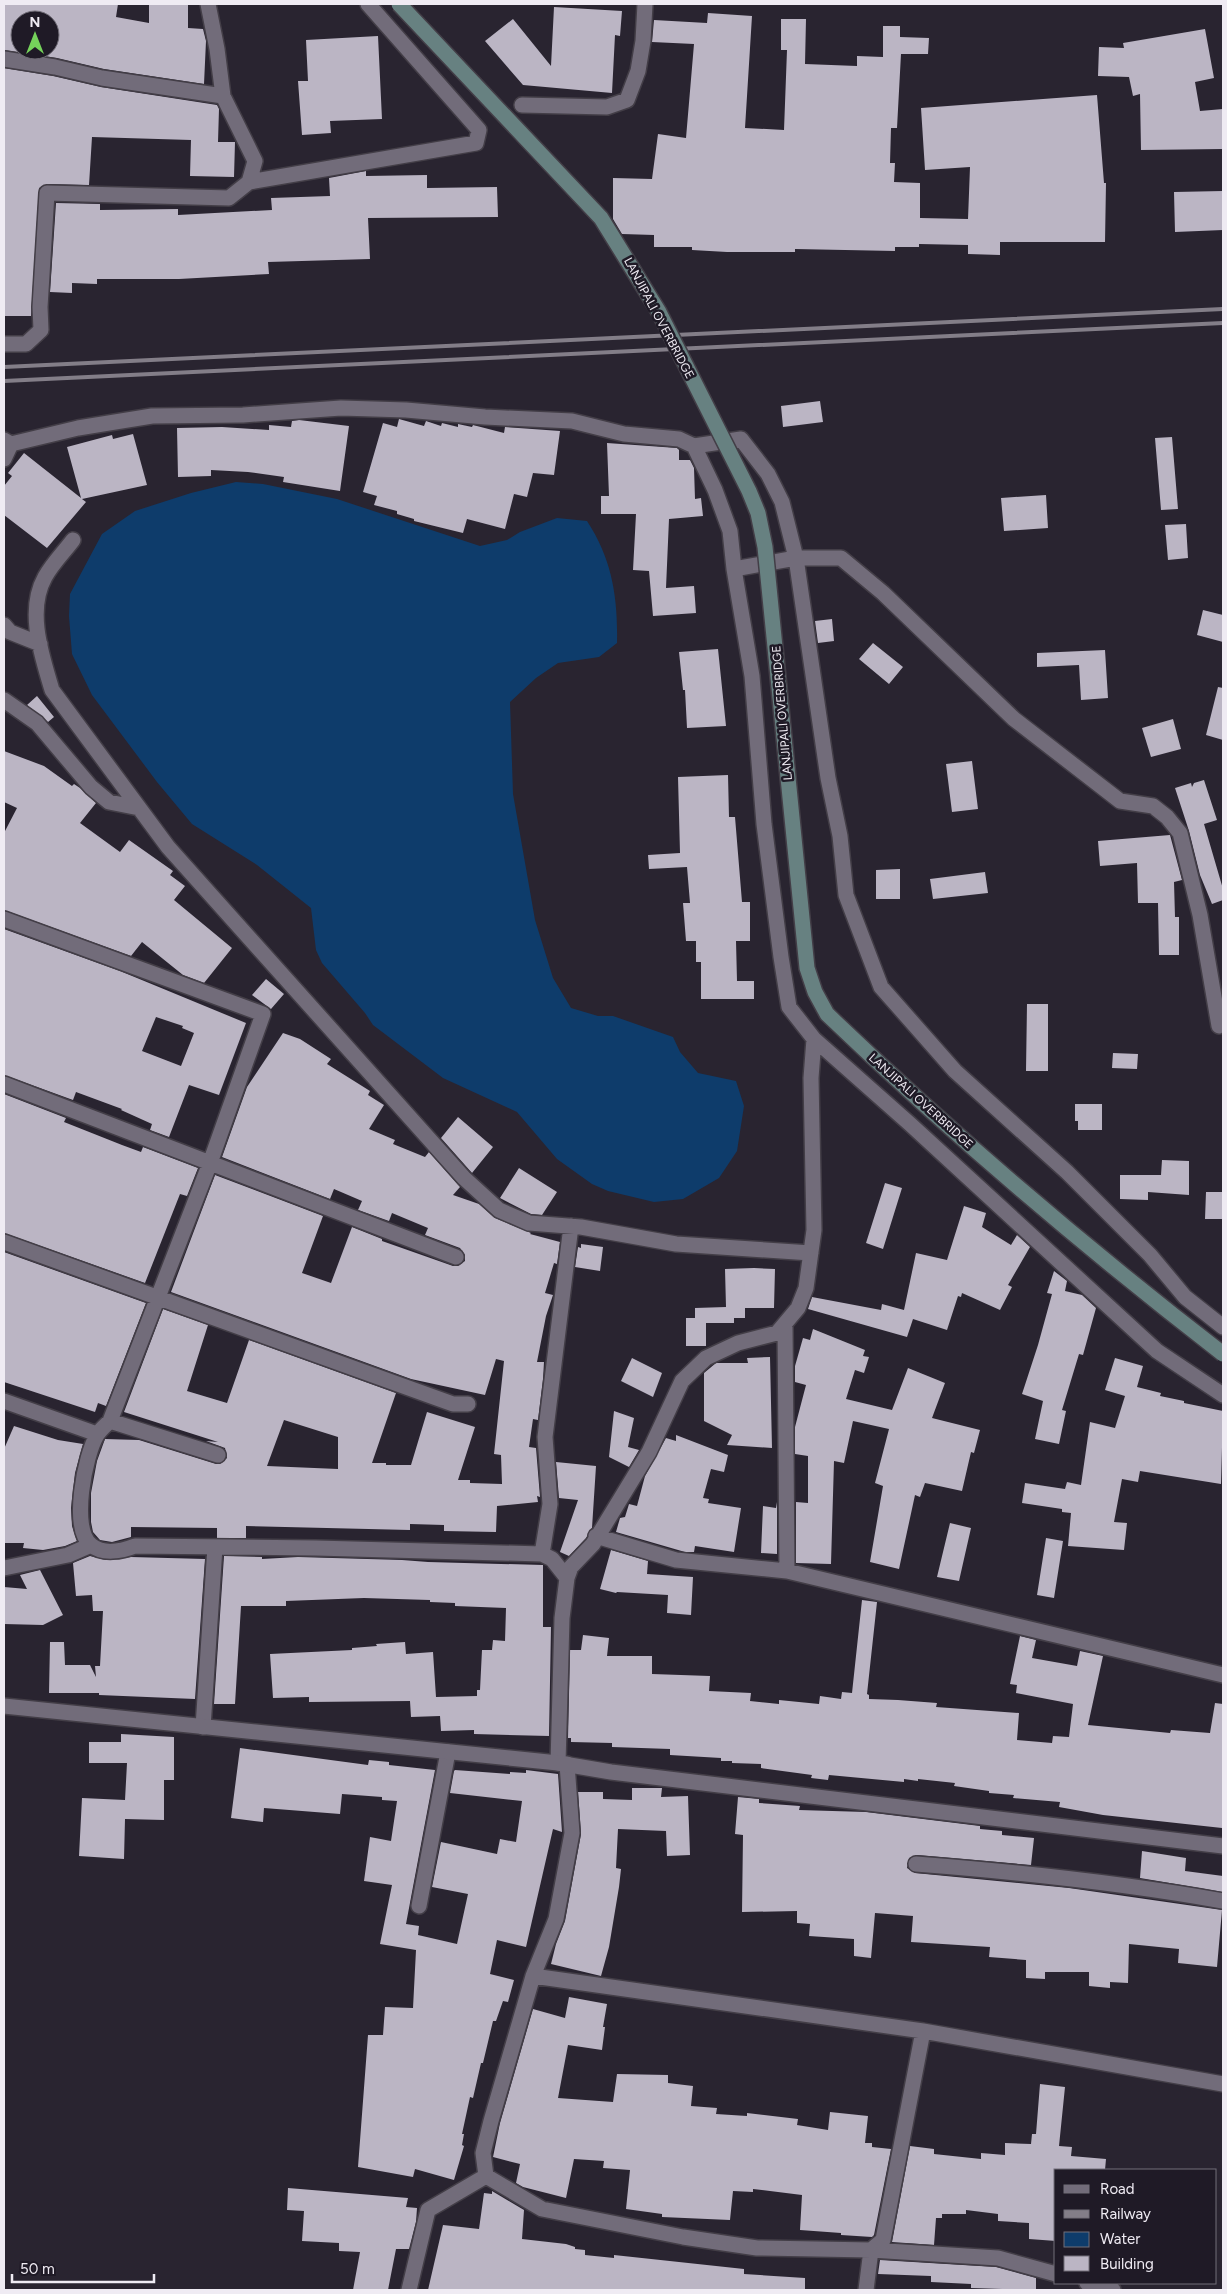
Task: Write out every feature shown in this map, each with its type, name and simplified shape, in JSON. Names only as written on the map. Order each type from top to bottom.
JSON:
[{"type":"main road","name":"LANJIPALI OVERBRIDGE","points":[[399,4],[601,218],[659,312],[749,491],[758,513],[765,547],[806,968],[815,992],[827,1014],[1018,1188],[1149,1297],[1223,1354]]},
{"type":"street","points":[[208,4],[217,49],[223,96],[255,161],[249,182]]},
{"type":"street","points":[[4,344],[26,344],[41,330],[40,307],[47,193],[229,198],[249,182],[476,143],[479,130],[368,4]]},
{"type":"street","points":[[522,105],[607,107],[627,100],[638,71],[643,41],[644,4]]},
{"type":"street","points":[[4,59],[55,67],[102,78],[223,96]]},
{"type":"street","points":[[4,459],[7,442],[152,416],[244,415],[341,408],[406,410],[485,417],[572,421],[624,434],[679,439],[694,446],[741,439],[768,474],[782,502],[796,558],[828,778],[840,836],[846,895],[881,986],[955,1071],[1067,1172],[1150,1255],[1185,1297],[1223,1327]]},
{"type":"street","points":[[694,446],[715,490],[730,531],[734,569],[752,676],[764,824],[789,1007],[814,1039],[910,1124],[1157,1351],[1223,1395]]},
{"type":"street","points":[[73,540],[44,578],[35,610],[40,644],[52,690],[168,848],[464,1178],[500,1210],[529,1223],[571,1226],[676,1244],[811,1253]]},
{"type":"street","points":[[734,569],[796,558],[841,558],[883,593],[1014,719],[1120,801],[1153,806],[1167,817],[1180,833],[1218,991],[1220,1026]]},
{"type":"street","points":[[4,625],[10,632],[40,644]]},
{"type":"street","points":[[4,700],[37,723],[91,787],[109,802],[139,808]]},
{"type":"street","points":[[4,920],[263,1014],[159,1298],[110,1421],[97,1434],[85,1468],[81,1498],[82,1530],[91,1545],[107,1551],[125,1550],[135,1546],[542,1554],[552,1559],[567,1578]]},
{"type":"street","points":[[486,2176],[483,2153],[533,1976],[556,1919],[572,1833],[562,1764],[562,1618],[567,1578],[571,1567],[592,1544],[649,1452],[682,1381],[706,1358],[738,1343],[777,1333],[798,1308],[806,1288],[814,1230],[811,1078],[814,1039]]},
{"type":"street","points":[[4,1084],[456,1257]]},
{"type":"street","points":[[542,1554],[550,1504],[545,1437],[571,1226]]},
{"type":"street","points":[[4,1242],[453,1404],[468,1404]]},
{"type":"street","points":[[785,1324],[787,1571]]},
{"type":"street","points":[[4,1401],[97,1434]]},
{"type":"street","points":[[110,1421],[218,1455]]},
{"type":"street","points":[[596,1536],[676,1560],[787,1571],[1223,1675]]},
{"type":"street","points":[[4,1568],[68,1555],[91,1545]]},
{"type":"street","points":[[203,1728],[215,1547]]},
{"type":"street","points":[[4,1706],[562,1764],[611,1772],[1223,1846]]},
{"type":"street","points":[[419,1906],[448,1752]]},
{"type":"street","points":[[916,1864],[1020,1873],[1171,1892],[1223,1901]]},
{"type":"street","points":[[533,1976],[923,2031],[1223,2084]]},
{"type":"street","points":[[866,2290],[871,2250],[883,2240],[923,2031]]},
{"type":"street","points":[[486,2176],[542,2209],[684,2237],[757,2248],[871,2250],[998,2258],[1054,2273]]},
{"type":"street","points":[[409,2290],[428,2210],[486,2176]]},
{"type":"street","points":[[1091,2284],[1113,2290]]},
{"type":"water","points":[[236,482],[263,484],[337,499],[480,546],[507,540],[520,532],[557,518],[587,521],[596,535],[612,579],[615,594],[617,643],[599,657],[558,663],[536,678],[510,702],[513,794],[535,920],[553,978],[571,1008],[598,1016],[613,1016],[673,1037],[680,1052],[698,1073],[736,1081],[744,1106],[737,1151],[719,1178],[683,1199],[654,1202],[608,1191],[592,1184],[557,1159],[517,1112],[443,1078],[373,1025],[322,963],[316,950],[311,908],[257,865],[192,824],[157,782],[92,695],[72,654],[69,616],[70,594],[102,534],[135,511],[191,493]]},
{"type":"building","points":[[4,4],[118,4],[116,17],[149,23],[149,4],[188,4],[188,28],[203,29],[206,41],[204,84],[104,69],[60,59],[60,10],[10,10],[10,51],[4,50]]},
{"type":"building","points":[[554,7],[622,11],[620,36],[615,35],[612,93],[523,85],[485,41],[513,19],[551,66]]},
{"type":"building","points":[[708,13],[752,16],[745,128],[784,130],[787,50],[781,50],[781,19],[806,19],[805,64],[857,66],[857,56],[883,57],[883,26],[900,26],[900,37],[929,38],[928,54],[901,54],[897,128],[891,128],[890,163],[895,163],[894,182],[920,183],[920,218],[968,219],[970,167],[925,170],[921,108],[1097,95],[1104,183],[1106,183],[1105,242],[1000,242],[1000,255],[968,254],[968,245],[919,244],[919,247],[895,247],[895,251],[795,249],[795,252],[727,252],[692,250],[692,247],[654,247],[654,235],[622,234],[613,219],[613,178],[652,179],[658,134],[686,138],[694,44],[652,42],[654,20],[707,23]]},
{"type":"building","points":[[1205,29],[1214,78],[1195,82],[1200,111],[1223,109],[1223,149],[1141,150],[1140,94],[1133,96],[1129,77],[1098,76],[1099,47],[1124,48],[1123,43]]},
{"type":"building","points":[[378,36],[382,119],[330,121],[331,133],[302,135],[298,81],[308,81],[306,40]]},
{"type":"building","points":[[4,68],[53,76],[101,87],[217,105],[219,109],[218,142],[235,142],[234,177],[190,176],[191,140],[92,137],[89,185],[47,184],[39,188],[31,316],[4,316]]},
{"type":"building","points":[[366,171],[366,176],[427,175],[427,188],[497,187],[498,217],[368,218],[370,259],[268,262],[269,274],[179,279],[97,279],[97,284],[72,283],[72,293],[50,292],[56,203],[100,204],[100,210],[178,209],[178,215],[272,210],[271,198],[330,196],[329,178]]},
{"type":"building","points":[[1223,191],[1223,230],[1175,232],[1174,192]]},
{"type":"building","points":[[820,401],[823,422],[783,427],[781,406]]},
{"type":"building","points":[[399,419],[424,426],[426,421],[441,426],[442,423],[458,427],[458,424],[472,427],[473,425],[504,433],[505,427],[560,431],[554,475],[533,473],[527,497],[514,494],[505,529],[467,519],[463,533],[414,521],[414,519],[397,514],[397,511],[374,505],[377,496],[363,492],[383,423],[397,427]]},
{"type":"building","points":[[299,420],[349,426],[340,491],[283,482],[284,477],[248,472],[211,470],[211,476],[178,477],[177,428],[222,427],[269,430],[269,425],[291,427],[292,421]]},
{"type":"building","points":[[133,434],[147,485],[82,499],[86,502],[47,548],[4,515],[4,486],[12,476],[8,473],[24,453],[81,498],[67,447],[112,435],[113,439]]},
{"type":"building","points":[[1172,437],[1178,509],[1161,510],[1155,438]]},
{"type":"building","points":[[607,443],[677,448],[679,450],[679,460],[690,460],[694,468],[695,499],[701,498],[703,516],[669,519],[666,588],[694,586],[696,613],[653,616],[649,571],[633,570],[636,514],[601,514],[601,496],[609,496]]},
{"type":"building","points":[[1046,495],[1048,528],[1004,531],[1001,498]]},
{"type":"building","points":[[1186,524],[1188,558],[1168,560],[1165,525]]},
{"type":"building","points":[[1203,610],[1223,615],[1223,642],[1197,635]]},
{"type":"building","points":[[832,619],[834,641],[818,643],[815,621]]},
{"type":"building","points":[[873,643],[903,667],[889,684],[859,659]]},
{"type":"building","points":[[718,649],[726,726],[687,728],[685,690],[683,690],[679,652]]},
{"type":"building","points":[[1105,650],[1108,698],[1081,700],[1079,665],[1037,667],[1037,653]]},
{"type":"building","points":[[1218,687],[1223,688],[1223,740],[1206,735]]},
{"type":"building","points":[[37,696],[54,717],[48,722],[27,705]]},
{"type":"building","points":[[1173,719],[1181,749],[1151,757],[1142,728]]},
{"type":"building","points":[[4,751],[44,766],[72,786],[74,784],[80,788],[96,803],[80,823],[120,852],[129,840],[173,871],[170,875],[185,886],[174,900],[232,948],[204,983],[183,975],[142,942],[131,956],[4,910],[4,833],[17,808],[4,802]]},
{"type":"building","points":[[972,761],[978,809],[952,812],[946,764]]},
{"type":"building","points":[[728,775],[729,817],[735,817],[742,902],[750,902],[750,941],[736,941],[737,981],[754,981],[754,999],[701,999],[701,962],[696,962],[696,941],[686,941],[683,903],[690,903],[687,867],[649,869],[648,855],[680,853],[678,777]]},
{"type":"building","points":[[1204,780],[1217,820],[1204,824],[1223,889],[1223,900],[1212,904],[1200,875],[1189,831],[1175,788],[1191,783],[1192,787],[1194,783]]},
{"type":"building","points":[[1170,835],[1182,880],[1174,882],[1175,917],[1179,917],[1179,955],[1159,955],[1158,903],[1138,903],[1137,863],[1100,866],[1098,841]]},
{"type":"building","points":[[900,869],[900,899],[876,899],[876,870]]},
{"type":"building","points":[[985,872],[988,893],[933,899],[930,879]]},
{"type":"building","points":[[4,929],[120,971],[246,1023],[219,1095],[189,1085],[169,1137],[150,1130],[152,1124],[122,1109],[76,1092],[73,1100],[4,1075]],"holes":[[[156,1017],[183,1026],[182,1028],[194,1033],[181,1066],[142,1051]]]},
{"type":"building","points":[[266,979],[284,994],[271,1009],[252,995]]},
{"type":"building","points":[[1027,1004],[1048,1004],[1048,1071],[1026,1071]]},
{"type":"building","points":[[283,1033],[300,1039],[331,1059],[327,1064],[370,1091],[368,1095],[384,1105],[369,1129],[395,1140],[393,1144],[425,1157],[429,1152],[460,1187],[453,1195],[479,1204],[495,1218],[530,1234],[560,1242],[557,1264],[554,1263],[545,1293],[553,1295],[546,1316],[537,1362],[544,1362],[543,1379],[538,1420],[533,1419],[529,1447],[536,1448],[540,1497],[537,1496],[538,1502],[497,1506],[496,1532],[444,1531],[444,1525],[410,1524],[410,1530],[246,1526],[246,1538],[217,1538],[217,1528],[131,1527],[131,1537],[112,1542],[100,1540],[93,1532],[91,1493],[97,1461],[105,1439],[139,1440],[216,1464],[220,1464],[227,1458],[225,1448],[206,1441],[218,1442],[124,1412],[163,1309],[208,1325],[187,1391],[227,1403],[249,1340],[396,1393],[372,1463],[411,1465],[427,1412],[475,1427],[458,1480],[470,1480],[470,1483],[502,1484],[501,1455],[494,1454],[504,1361],[496,1359],[485,1395],[411,1379],[171,1292],[215,1175],[323,1216],[302,1273],[331,1283],[352,1227],[382,1239],[382,1241],[453,1266],[458,1266],[465,1261],[465,1255],[460,1248],[425,1235],[428,1228],[392,1213],[389,1221],[358,1210],[362,1201],[334,1189],[330,1199],[222,1157],[247,1087]],"holes":[[[284,1420],[338,1437],[338,1469],[267,1466]]]},
{"type":"building","points":[[1113,1053],[1138,1054],[1137,1069],[1112,1068]]},
{"type":"building","points":[[4,1094],[66,1118],[64,1122],[122,1145],[141,1152],[143,1147],[198,1168],[187,1196],[180,1194],[145,1283],[4,1233]]},
{"type":"building","points":[[1075,1104],[1102,1104],[1102,1130],[1078,1130],[1078,1121],[1075,1121]]},
{"type":"building","points":[[458,1117],[493,1147],[472,1173],[441,1138]]},
{"type":"building","points":[[1162,1160],[1189,1161],[1189,1195],[1148,1192],[1148,1200],[1120,1199],[1120,1175],[1161,1175]]},
{"type":"building","points":[[519,1168],[557,1192],[542,1215],[531,1214],[500,1198]]},
{"type":"building","points":[[885,1183],[902,1188],[883,1249],[866,1243]]},
{"type":"building","points":[[1206,1192],[1223,1192],[1223,1219],[1205,1219]]},
{"type":"building","points":[[964,1206],[986,1213],[982,1227],[1011,1245],[1017,1235],[1030,1247],[1008,1285],[1012,1287],[1000,1310],[962,1293],[961,1297],[958,1296],[947,1330],[913,1319],[907,1337],[808,1309],[812,1297],[881,1310],[882,1304],[904,1310],[916,1253],[947,1260]]},
{"type":"building","points":[[581,1244],[603,1247],[600,1271],[575,1267],[578,1247],[581,1248]]},
{"type":"building","points":[[4,1252],[146,1303],[106,1406],[98,1403],[95,1412],[4,1382]]},
{"type":"building","points":[[725,1269],[775,1269],[774,1308],[745,1308],[745,1318],[734,1318],[734,1323],[706,1323],[706,1346],[686,1346],[686,1318],[695,1318],[695,1308],[726,1307]]},
{"type":"building","points":[[1054,1271],[1067,1281],[1065,1291],[1082,1295],[1096,1308],[1083,1355],[1079,1354],[1062,1410],[1066,1411],[1059,1444],[1035,1439],[1043,1401],[1022,1394],[1052,1294],[1047,1293]]},
{"type":"building","points":[[813,1329],[865,1350],[863,1356],[869,1357],[864,1373],[855,1370],[846,1399],[892,1410],[908,1368],[945,1383],[932,1418],[980,1430],[974,1453],[971,1452],[962,1491],[925,1483],[920,1497],[915,1495],[899,1569],[870,1562],[883,1486],[875,1483],[889,1429],[853,1421],[844,1463],[834,1461],[831,1564],[796,1563],[796,1502],[808,1503],[808,1456],[795,1454],[795,1427],[806,1385],[795,1382],[795,1366],[803,1338],[810,1340]]},
{"type":"building","points":[[770,1357],[772,1448],[727,1445],[732,1435],[704,1421],[704,1373],[716,1363],[748,1363],[747,1358]]},
{"type":"building","points":[[632,1358],[662,1373],[653,1397],[621,1381]]},
{"type":"building","points":[[1115,1358],[1143,1366],[1137,1387],[1161,1393],[1160,1396],[1184,1401],[1184,1403],[1223,1411],[1221,1484],[1140,1471],[1138,1482],[1122,1479],[1114,1522],[1127,1523],[1124,1550],[1068,1546],[1071,1513],[1062,1512],[1062,1509],[1022,1503],[1025,1483],[1065,1489],[1067,1482],[1081,1485],[1090,1422],[1115,1428],[1125,1396],[1105,1390]]},
{"type":"building","points":[[614,1411],[634,1418],[628,1447],[639,1450],[629,1467],[609,1457]]},
{"type":"building","points":[[14,1426],[58,1440],[83,1444],[75,1473],[71,1508],[72,1526],[77,1541],[65,1546],[43,1550],[23,1548],[24,1543],[4,1543],[4,1449]]},
{"type":"building","points":[[676,1435],[728,1455],[724,1472],[711,1469],[703,1498],[709,1499],[708,1503],[741,1508],[734,1552],[695,1546],[694,1552],[685,1552],[616,1532],[620,1518],[625,1517],[629,1504],[637,1506],[645,1476],[666,1438],[676,1441]]},
{"type":"building","points":[[556,1462],[596,1466],[592,1528],[586,1538],[569,1556],[560,1552],[578,1500],[559,1498]]},
{"type":"building","points":[[777,1502],[777,1554],[761,1553],[763,1506],[776,1508]]},
{"type":"building","points":[[950,1523],[971,1528],[959,1581],[937,1577]]},
{"type":"building","points":[[1046,1538],[1063,1541],[1054,1598],[1037,1595]]},
{"type":"building","points":[[611,1550],[648,1561],[647,1574],[693,1577],[691,1615],[667,1613],[668,1595],[616,1593],[600,1589]]},
{"type":"building","points":[[90,1556],[106,1560],[131,1557],[205,1559],[195,1699],[99,1695],[99,1693],[49,1693],[50,1642],[64,1642],[65,1665],[90,1665],[96,1677],[95,1666],[100,1666],[103,1611],[93,1611],[92,1595],[76,1596],[73,1563]]},
{"type":"building","points":[[224,1556],[262,1557],[262,1559],[298,1557],[543,1565],[543,1627],[551,1627],[549,1736],[474,1734],[474,1730],[441,1731],[440,1716],[411,1717],[410,1701],[309,1702],[309,1697],[273,1698],[270,1654],[352,1650],[352,1648],[377,1646],[376,1644],[405,1642],[406,1654],[433,1652],[436,1697],[477,1696],[477,1690],[480,1690],[482,1650],[492,1650],[493,1640],[505,1641],[506,1608],[455,1606],[455,1603],[430,1602],[430,1600],[364,1598],[286,1601],[286,1606],[241,1606],[235,1704],[214,1704]]},
{"type":"building","points":[[40,1570],[63,1615],[43,1625],[4,1624],[4,1587],[27,1589],[20,1575]]},
{"type":"building","points":[[862,1600],[877,1602],[867,1694],[869,1699],[937,1703],[936,1707],[1019,1713],[1017,1740],[1052,1743],[1053,1736],[1069,1737],[1073,1704],[1016,1693],[1017,1685],[1010,1684],[1020,1636],[1036,1640],[1032,1658],[1077,1666],[1080,1651],[1103,1656],[1088,1725],[1170,1733],[1171,1730],[1210,1733],[1215,1703],[1223,1704],[1222,1828],[1103,1815],[1059,1807],[1060,1802],[1013,1798],[1014,1795],[989,1793],[989,1791],[954,1786],[955,1783],[918,1779],[918,1781],[904,1779],[904,1782],[829,1775],[828,1780],[811,1778],[812,1775],[761,1768],[761,1764],[732,1763],[732,1761],[721,1761],[721,1758],[670,1755],[670,1749],[612,1747],[612,1743],[571,1742],[571,1738],[568,1738],[570,1650],[581,1650],[583,1635],[609,1638],[607,1656],[652,1656],[652,1674],[710,1676],[709,1691],[751,1693],[750,1701],[779,1704],[779,1700],[819,1704],[820,1696],[841,1699],[842,1692],[852,1693]]},
{"type":"building","points":[[121,1734],[174,1737],[174,1780],[164,1780],[164,1820],[125,1819],[124,1859],[79,1856],[82,1798],[125,1800],[127,1763],[89,1763],[89,1742],[121,1742]]},
{"type":"building","points":[[240,1748],[368,1765],[369,1760],[389,1762],[389,1765],[435,1770],[406,1924],[419,1926],[418,1935],[457,1944],[468,1894],[432,1887],[441,1842],[497,1854],[500,1839],[516,1842],[522,1801],[450,1793],[454,1771],[510,1774],[510,1772],[526,1773],[526,1770],[558,1774],[562,1832],[553,1829],[526,1947],[497,1940],[490,1974],[514,1980],[508,2002],[503,2001],[496,2021],[493,2021],[473,2098],[470,2097],[462,2134],[464,2134],[462,2145],[464,2146],[454,2180],[415,2169],[413,2177],[358,2167],[368,2035],[383,2035],[385,2007],[413,2008],[416,1950],[380,1944],[392,1885],[364,1881],[370,1837],[391,1841],[397,1801],[382,1800],[382,1797],[342,1794],[340,1814],[264,1808],[263,1822],[231,1818]]},
{"type":"building","points":[[632,1788],[662,1788],[661,1797],[688,1796],[690,1855],[667,1856],[666,1831],[618,1829],[616,1868],[621,1869],[619,1887],[609,1947],[601,1976],[551,1964],[565,1921],[581,1834],[578,1792],[603,1792],[603,1799],[632,1800]]},
{"type":"building","points":[[738,1797],[759,1799],[759,1803],[800,1806],[799,1810],[866,1812],[980,1826],[980,1829],[1002,1831],[1002,1835],[1034,1838],[1031,1865],[917,1855],[909,1858],[907,1868],[915,1873],[1069,1888],[1222,1910],[1217,1967],[1178,1963],[1179,1949],[1129,1944],[1128,1983],[1110,1982],[1110,1988],[1089,1986],[1089,1972],[1045,1972],[1045,1979],[1026,1978],[1026,1960],[989,1957],[990,1947],[911,1942],[913,1916],[875,1913],[871,1958],[854,1956],[854,1939],[809,1936],[810,1924],[797,1923],[797,1911],[742,1912],[743,1835],[735,1834]]},
{"type":"building","points":[[1142,1851],[1186,1858],[1185,1871],[1223,1876],[1223,1892],[1140,1878]]},
{"type":"building","points":[[569,1997],[607,2004],[603,2027],[605,2027],[602,2050],[568,2045],[558,2098],[613,2102],[617,2074],[668,2075],[668,2083],[693,2086],[691,2106],[717,2108],[716,2114],[747,2116],[747,2113],[798,2119],[797,2125],[828,2130],[830,2112],[868,2116],[865,2143],[872,2143],[872,2147],[891,2149],[874,2235],[872,2237],[841,2235],[841,2233],[800,2230],[802,2195],[753,2189],[753,2192],[733,2191],[730,2220],[662,2217],[662,2214],[626,2209],[630,2170],[603,2168],[604,2161],[574,2159],[566,2198],[523,2187],[516,2183],[520,2164],[493,2157],[500,2123],[533,2009],[565,2018]]},
{"type":"building","points":[[1040,2084],[1065,2087],[1059,2146],[1072,2147],[1071,2156],[1106,2159],[1105,2169],[1054,2169],[1054,2241],[1029,2239],[1029,2223],[998,2221],[998,2214],[966,2210],[966,2214],[942,2214],[942,2218],[936,2218],[934,2245],[892,2242],[910,2146],[934,2149],[934,2154],[981,2159],[981,2153],[1005,2155],[1005,2143],[1031,2144],[1032,2134],[1036,2134]]},
{"type":"building","points":[[288,2188],[408,2198],[406,2207],[417,2208],[416,2222],[409,2249],[396,2249],[388,2290],[353,2290],[360,2252],[339,2251],[339,2243],[302,2241],[304,2211],[287,2210]]},
{"type":"building","points":[[492,2191],[524,2210],[522,2239],[566,2244],[575,2247],[575,2249],[585,2250],[585,2255],[614,2258],[614,2255],[744,2269],[744,2274],[805,2278],[805,2290],[428,2290],[443,2225],[479,2229],[484,2193],[492,2194]]},
{"type":"building","points":[[880,2260],[996,2267],[1036,2278],[1036,2290],[971,2288],[971,2284],[931,2282],[931,2276],[878,2274]]},
{"type":"railway","points":[[4,367],[1223,309]]},
{"type":"railway","points":[[4,381],[1223,323]]}]
